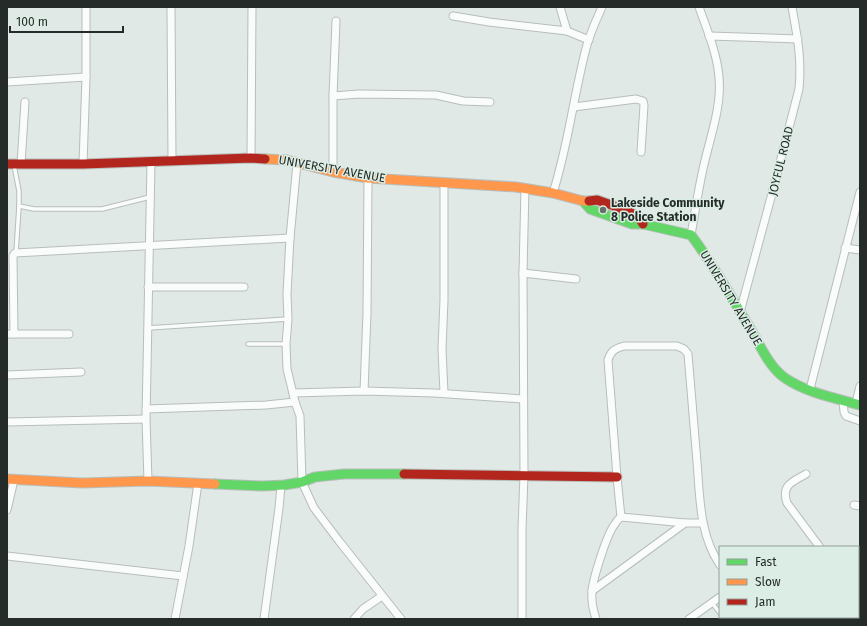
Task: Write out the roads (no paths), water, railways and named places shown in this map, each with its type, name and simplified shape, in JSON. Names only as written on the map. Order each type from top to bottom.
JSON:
[{"type":"street","points":[[83,164],[86,78],[86,7]]},
{"type":"street","points":[[171,7],[172,161]]},
{"type":"street","points":[[251,158],[252,7]]},
{"type":"street","points":[[560,7],[567,32]]},
{"type":"street","points":[[553,193],[561,167],[582,66],[589,40],[602,7]]},
{"type":"street","points":[[691,235],[701,176],[713,129],[719,95],[719,78],[716,59],[699,7]]},
{"type":"street","name":"JOYFUL ROAD","points":[[740,312],[799,88],[801,69],[798,39],[792,7]]},
{"type":"street","points":[[453,16],[567,32],[589,40]]},
{"type":"street","points":[[333,172],[333,96],[336,21]]},
{"type":"street","points":[[709,36],[798,39]]},
{"type":"street","points":[[7,82],[86,78]]},
{"type":"street","points":[[333,96],[358,94],[436,95],[463,101],[490,102]]},
{"type":"street","points":[[574,107],[636,100],[643,101],[641,152]]},
{"type":"street","points":[[14,164],[25,102]]},
{"type":"street","name":"UNIVERSITY AVENUE","points":[[14,164],[151,163],[251,158],[287,160],[333,172],[368,178],[525,188],[553,193],[583,201],[598,200],[638,216],[643,224],[691,235],[707,257],[764,353],[780,373],[785,378],[810,389],[858,404]]},
{"type":"street","points":[[148,481],[146,409],[148,246],[151,163]]},
{"type":"street","points":[[297,163],[290,238],[286,344],[287,369],[300,416],[302,482],[314,508],[401,619]]},
{"type":"street","points":[[364,391],[367,313],[368,178]]},
{"type":"street","points":[[444,183],[444,300],[442,349],[444,393]]},
{"type":"street","points":[[522,619],[524,475],[523,273],[525,188]]},
{"type":"street","points":[[810,389],[860,192]]},
{"type":"street","points":[[69,334],[10,334],[13,256],[16,253],[290,238]]},
{"type":"street","points":[[846,248],[860,250]]},
{"type":"street","points":[[523,273],[576,279]]},
{"type":"street","points":[[148,286],[244,287]]},
{"type":"street","points":[[621,517],[608,360],[615,348],[624,346],[677,346],[684,349],[688,354],[694,438],[703,523],[714,557],[719,564]]},
{"type":"street","points":[[7,375],[81,372]]},
{"type":"street","points":[[858,404],[860,386]]},
{"type":"street","points":[[293,392],[364,391],[444,393],[523,399]]},
{"type":"street","points":[[844,400],[844,412],[846,416],[860,421]]},
{"type":"street","points":[[146,409],[266,405],[295,402]]},
{"type":"street","points":[[7,422],[146,419]]},
{"type":"street","points":[[7,510],[10,480],[82,482],[148,481],[281,486],[302,482],[315,477],[344,474],[617,477]]},
{"type":"street","points":[[806,474],[788,485],[785,489],[785,496],[787,503],[818,546]]},
{"type":"street","points":[[175,619],[198,483]]},
{"type":"street","points":[[264,619],[281,486]]},
{"type":"street","points":[[621,517],[686,523],[703,523]]},
{"type":"street","points":[[596,619],[593,608],[592,591],[600,560],[614,524],[621,517]]},
{"type":"street","points":[[592,591],[686,523]]},
{"type":"street","points":[[7,556],[183,576]]},
{"type":"street","points":[[354,619],[363,609],[382,596]]},
{"type":"street","points":[[689,619],[719,598]]},
{"type":"lane","points":[[14,164],[19,191],[16,253]]},
{"type":"lane","points":[[19,206],[34,209],[102,209],[150,197]]},
{"type":"lane","points":[[147,328],[288,319]]},
{"type":"lane","points":[[248,344],[286,344]]},
{"type":"lane","points":[[712,603],[719,612]]},
{"type":"place","name":"Lakeside Community 8 Police Station","points":[[603,210]]}]
